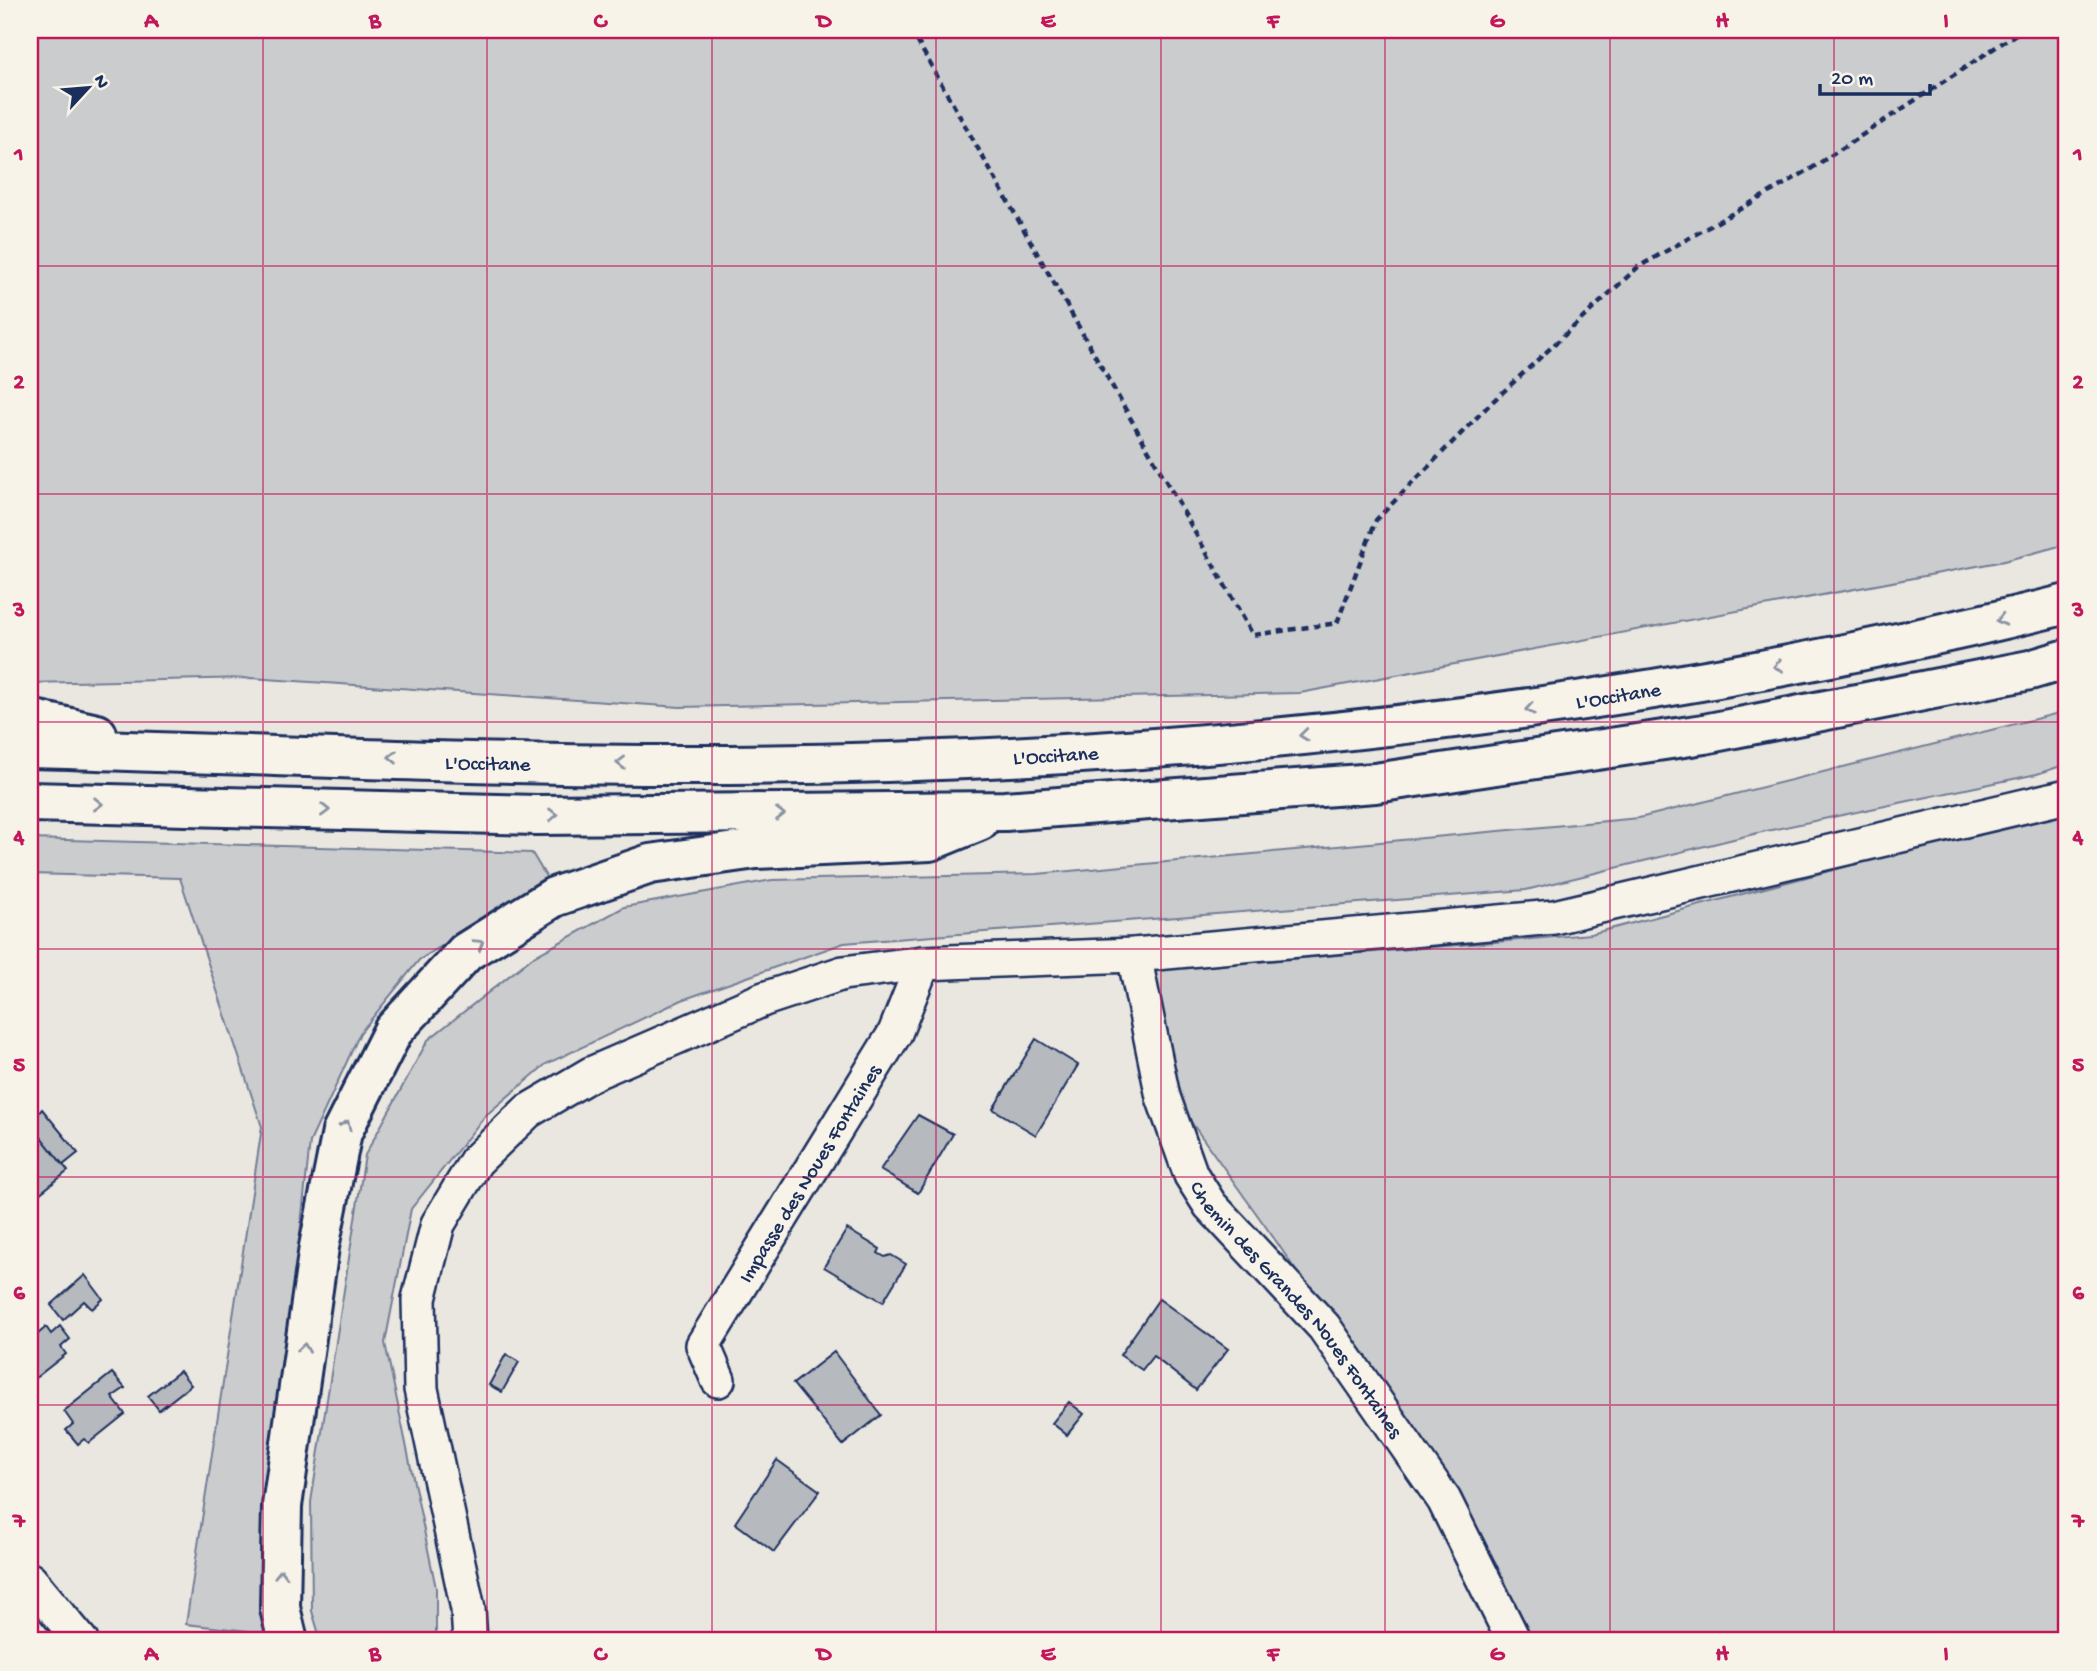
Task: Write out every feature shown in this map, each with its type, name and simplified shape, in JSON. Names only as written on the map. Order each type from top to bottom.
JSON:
[{"type":"highway","name":"L'Occitane","points":[[30,748],[689,765],[987,758],[1243,742],[1508,712],[1713,680],[1984,624],[2067,604]]},
{"type":"highway","points":[[30,802],[536,815],[1005,811],[1375,783],[1704,734],[2030,670],[2067,659]]},
{"type":"highway","points":[[30,719],[170,752]]},
{"type":"highway","points":[[288,1641],[280,1608],[282,1506],[319,1247],[342,1132],[393,1031],[466,952],[554,897],[650,864],[756,849],[930,841],[1005,811]]},
{"type":"street","points":[[470,1641],[468,1609],[421,1389],[419,1299],[438,1224],[476,1161],[528,1111],[591,1074],[777,995],[843,973],[923,963],[1134,955],[1554,918],[2067,796]]},
{"type":"street","name":"Chemin des Grandes Noues Fontaines","points":[[1134,955],[1163,1097],[1191,1175],[1210,1205],[1324,1327],[1422,1468],[1444,1500],[1514,1641]]},
{"type":"street","name":"Impasse des Noues Fontaines","points":[[718,1380],[703,1345],[895,1032],[923,963]]},
{"type":"street","points":[[30,1580],[81,1641]]},
{"type":"path","points":[[911,30],[1253,635],[1337,624],[1376,520],[1490,404],[1639,267],[1809,170],[2022,30]]},
{"type":"shaded area","points":[[30,30],[2067,30],[2067,544],[2004,561],[1300,693],[680,707],[251,678],[30,683]]},
{"type":"shaded area","points":[[2067,711],[2067,764],[2037,774],[1762,832],[1526,890],[844,943],[682,1000],[546,1064],[485,1116],[411,1209],[385,1343],[436,1588],[436,1641],[321,1641],[312,1611],[311,1502],[365,1155],[428,1040],[533,957],[624,907],[772,880],[1037,874],[1639,818]]},
{"type":"shaded area","points":[[2067,808],[2067,1641],[1511,1641],[1459,1514],[1278,1244],[1189,1119],[1131,972],[1591,934]]},
{"type":"shaded area","points":[[30,839],[532,853],[548,880],[419,960],[360,1033],[310,1142],[263,1573],[266,1633],[186,1624],[262,1127],[180,878],[30,874]]},
{"type":"building","points":[[1036,1039],[1078,1065],[1036,1135],[993,1109]]},
{"type":"building","points":[[42,1109],[78,1153],[63,1165],[30,1123]]},
{"type":"building","points":[[918,1115],[953,1134],[918,1193],[880,1170]]},
{"type":"building","points":[[30,1123],[68,1171],[39,1194],[30,1183]]},
{"type":"building","points":[[847,1229],[880,1249],[878,1253],[885,1257],[891,1255],[906,1264],[883,1302],[824,1267]]},
{"type":"building","points":[[85,1275],[103,1299],[92,1309],[84,1301],[63,1320],[51,1305]]},
{"type":"building","points":[[1159,1299],[1228,1349],[1196,1390],[1153,1356],[1142,1370],[1120,1355]]},
{"type":"building","points":[[60,1326],[70,1339],[61,1347],[66,1354],[34,1379],[30,1373],[30,1333],[34,1329],[38,1334],[46,1327],[51,1334]]},
{"type":"building","points":[[834,1352],[881,1415],[843,1445],[793,1384]]},
{"type":"building","points":[[506,1354],[519,1362],[502,1392],[489,1385]]},
{"type":"building","points":[[180,1371],[191,1385],[159,1410],[148,1396]]},
{"type":"building","points":[[112,1373],[125,1388],[112,1397],[125,1414],[89,1443],[84,1439],[78,1444],[66,1430],[73,1424],[64,1411]]},
{"type":"building","points":[[1069,1402],[1084,1414],[1067,1435],[1052,1423]]},
{"type":"building","points":[[777,1460],[820,1491],[774,1552],[735,1523]]}]
